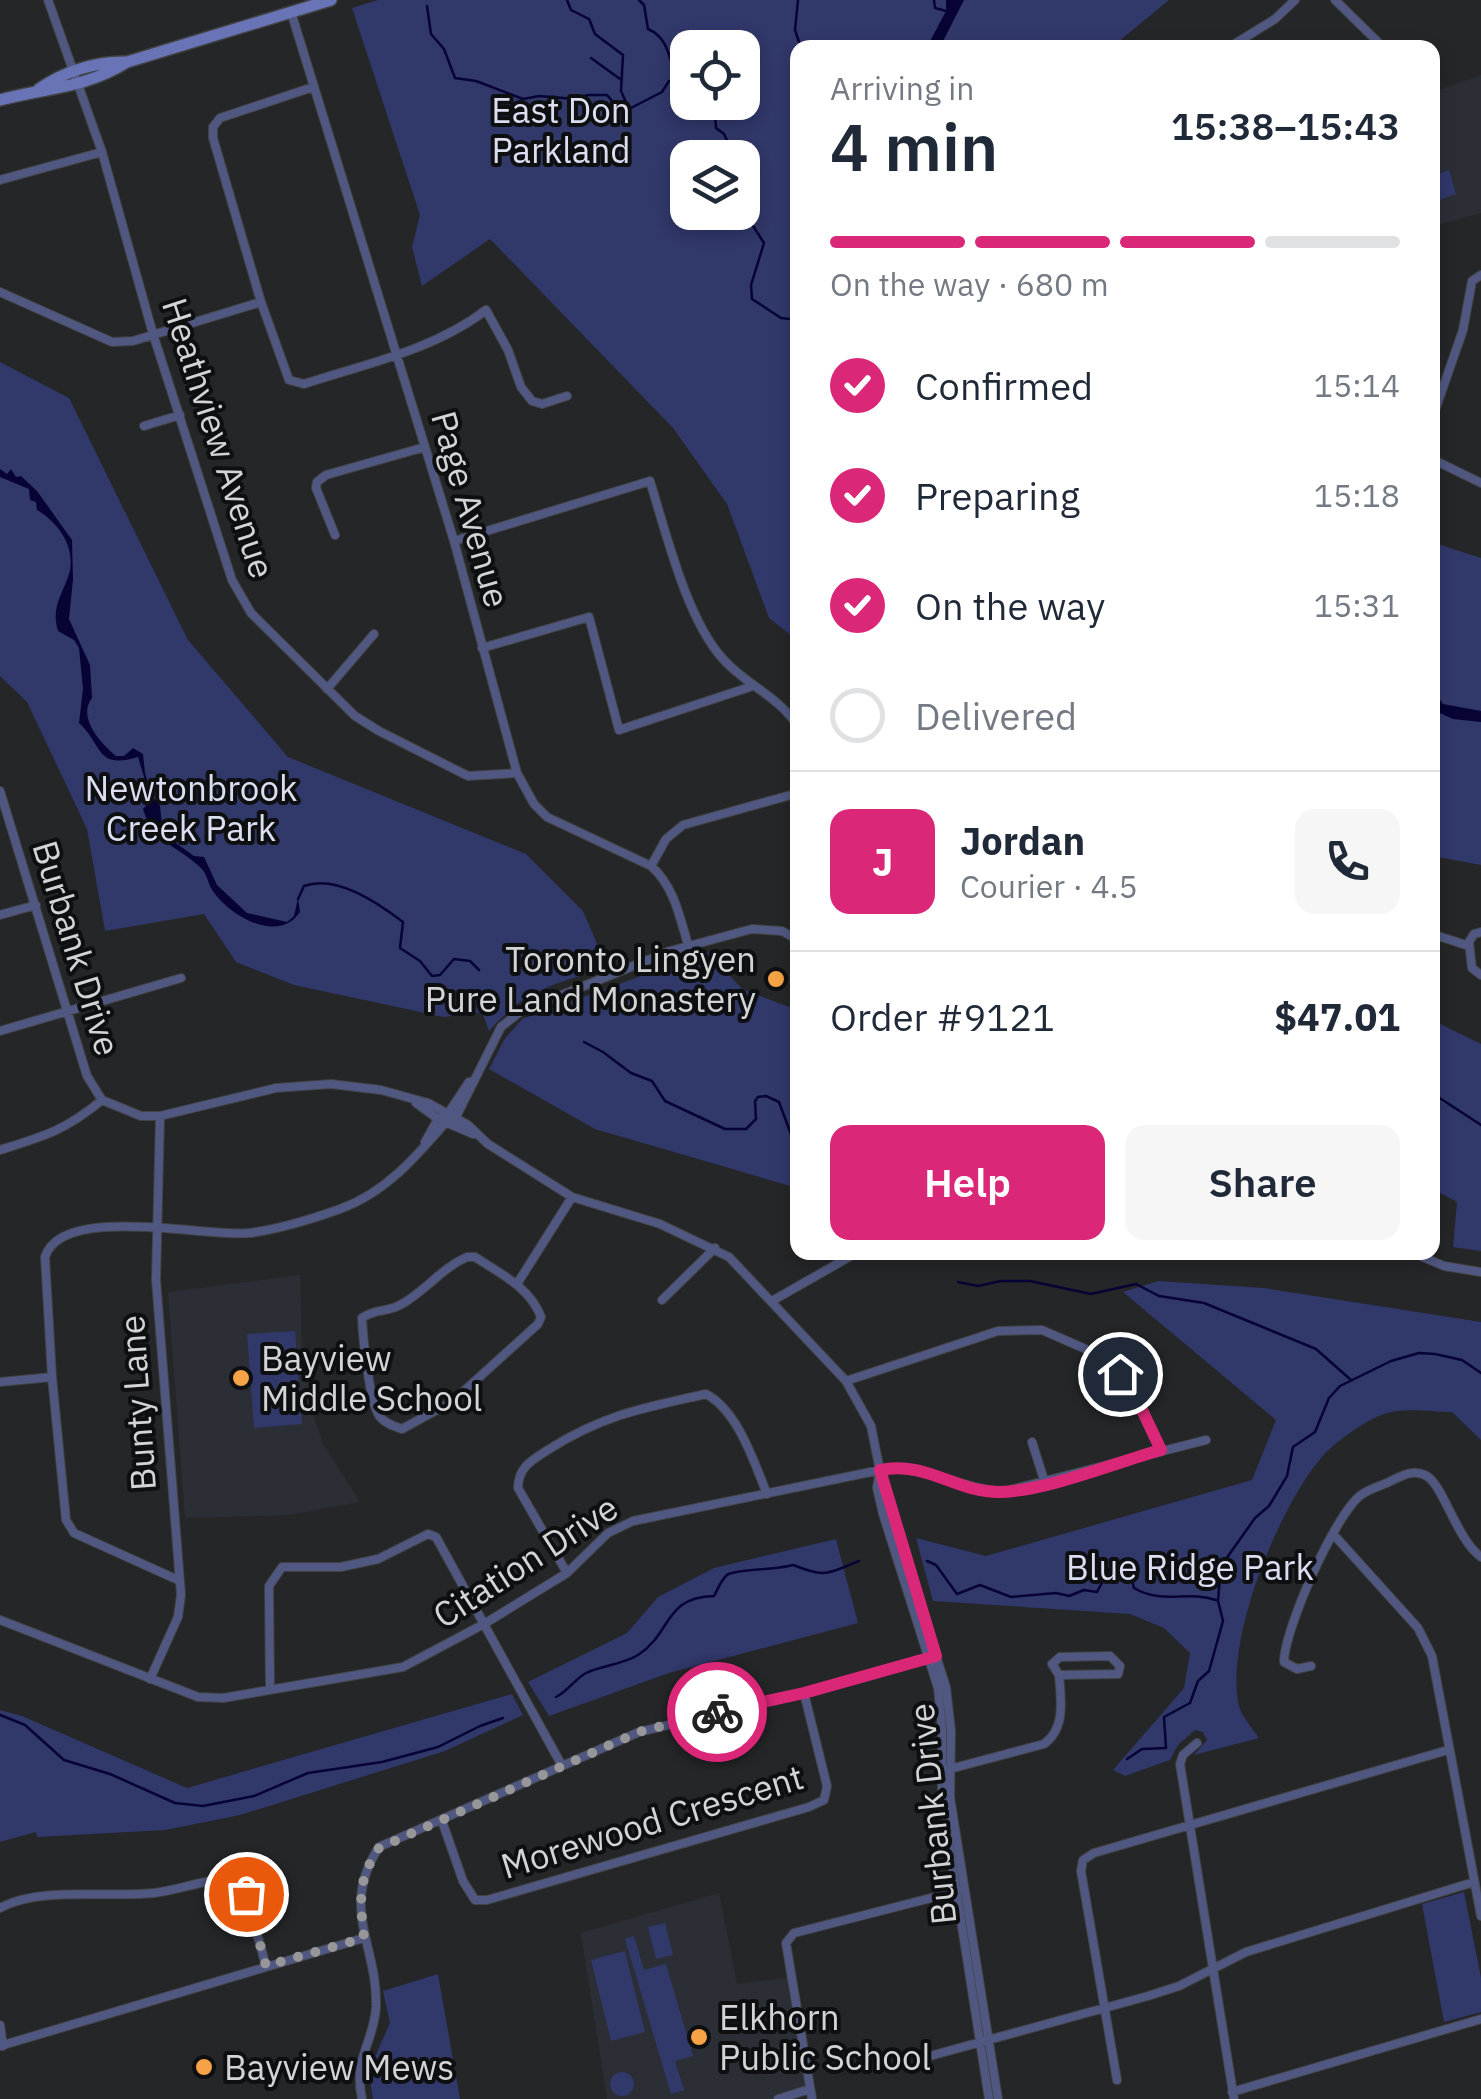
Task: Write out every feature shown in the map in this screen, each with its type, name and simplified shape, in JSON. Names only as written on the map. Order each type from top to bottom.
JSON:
[{"type":"main road","points":[[0,100],[39,89],[59,90],[75,78],[108,75],[127,62],[331,0]]},
{"type":"street","name":"Heathview Avenue","points":[[48,0],[102,152],[153,334],[232,580],[250,613],[355,716],[378,731],[468,776],[517,773]]},
{"type":"street","points":[[1246,40],[1295,0]]},
{"type":"street","points":[[1335,0],[1376,40]]},
{"type":"street","name":"Page Avenue","points":[[291,12],[454,541],[517,773],[534,804],[547,816],[652,866]]},
{"type":"street","points":[[313,87],[220,118],[213,126],[213,138],[261,302],[289,380],[304,384],[396,356],[467,324],[486,310],[508,350],[521,387],[532,401],[542,404],[567,396]]},
{"type":"street","points":[[0,180],[102,152]]},
{"type":"street","points":[[1440,396],[1463,330],[1472,281],[1481,276]]},
{"type":"street","points":[[0,292],[112,342],[132,341],[261,302]]},
{"type":"street","points":[[144,426],[180,415]]},
{"type":"street","points":[[334,535],[317,482],[326,475],[425,448]]},
{"type":"street","points":[[1440,464],[1481,483]]},
{"type":"street","points":[[454,541],[650,481],[701,628],[724,660],[790,717]]},
{"type":"street","points":[[482,648],[589,617],[618,730],[754,686]]},
{"type":"street","points":[[327,689],[374,634]]},
{"type":"street","name":"Burbank Drive","points":[[0,790],[87,1076],[102,1100],[127,1112],[160,1116],[276,1088],[332,1084],[381,1090],[412,1100],[478,1135],[572,1197],[660,1224],[715,1248],[772,1301],[846,1382],[872,1426],[884,1514],[932,1657],[945,1770],[942,1799],[998,2099]]},
{"type":"street","points":[[689,948],[670,889],[652,866],[666,839],[682,825],[790,794]]},
{"type":"street","points":[[0,915],[36,905]]},
{"type":"street","points":[[178,1580],[74,1533],[66,1520],[52,1377],[45,1256],[49,1246],[58,1238],[96,1227],[247,1233],[367,1198],[402,1170],[447,1118],[501,1027],[520,1012],[670,951],[752,930],[782,931],[790,936]]},
{"type":"street","points":[[1481,932],[1471,936],[1469,946],[1472,968],[1481,975]]},
{"type":"street","points":[[1440,937],[1469,946]]},
{"type":"street","points":[[0,1031],[181,978]]},
{"type":"street","points":[[0,1150],[51,1135],[80,1120],[102,1100]]},
{"type":"street","name":"Bunty Lane","points":[[150,1680],[178,1617],[156,1280],[160,1116]]},
{"type":"street","points":[[517,1284],[572,1197]]},
{"type":"street","points":[[662,1300],[715,1248]]},
{"type":"street","points":[[466,1256],[475,1256],[517,1284],[536,1305],[541,1316],[538,1324],[452,1401],[419,1421],[402,1428],[388,1424],[378,1415],[362,1318],[412,1299],[466,1256]]},
{"type":"street","points":[[772,1301],[844,1260]]},
{"type":"street","points":[[1429,1260],[1481,1272]]},
{"type":"street","points":[[846,1382],[998,1331],[1042,1330],[1106,1358],[1133,1391],[1161,1450]]},
{"type":"street","points":[[0,1382],[52,1377]]},
{"type":"street","points":[[567,1573],[518,1488],[518,1476],[528,1463],[587,1426],[616,1414],[706,1394],[718,1400],[730,1415],[768,1494]]},
{"type":"street","name":"Citation Drive","points":[[0,1620],[198,1697],[223,1698],[403,1667],[567,1573],[593,1545],[619,1526],[880,1470],[919,1469],[977,1490],[1002,1492],[1206,1440]]},
{"type":"street","points":[[1032,1442],[1045,1483]]},
{"type":"street","points":[[1310,1666],[1296,1669],[1284,1662],[1284,1645],[1299,1602],[1345,1513],[1360,1495],[1408,1472],[1420,1472],[1433,1479],[1454,1524],[1471,1550],[1481,1556]]},
{"type":"street","points":[[270,1690],[270,1586],[282,1567],[341,1568],[378,1559],[428,1534],[436,1538],[561,1764]]},
{"type":"street","points":[[1334,1535],[1418,1628],[1432,1656],[1481,1916]]},
{"type":"street","points":[[945,1770],[1044,1744],[1055,1736],[1060,1719],[1059,1675],[1052,1664],[1060,1657],[1110,1656],[1120,1666],[1118,1674],[1059,1675]]},
{"type":"street","points":[[362,2099],[360,2057],[376,2005],[360,1893],[365,1870],[379,1848],[639,1732],[804,1693],[932,1657]]},
{"type":"street","points":[[1088,1658],[1089,1675]]},
{"type":"street","name":"Morewood Crescent","points":[[442,1821],[463,1881],[475,1900],[487,1900],[809,1807],[824,1800],[828,1786],[804,1693]]},
{"type":"street","points":[[1197,1743],[1183,1755],[1180,1764],[1233,2096],[1481,2020]]},
{"type":"street","points":[[1117,2080],[1081,1870],[1083,1860],[1094,1853],[1448,1750]]},
{"type":"street","points":[[0,1908],[33,1898],[157,1893],[224,1878],[238,1881],[246,1894],[266,1966]]},
{"type":"street","points":[[930,2056],[1178,1986],[1246,1952],[1474,1882]]},
{"type":"street","points":[[778,2099],[811,2094],[786,1942],[794,1933],[961,1890]]},
{"type":"street","points":[[0,2026],[1,2046],[364,1938]]},
{"type":"street","name":"Burbank Drive","points":[[985,2041],[990,2099]]},
{"type":"shaded area","points":[[946,0],[964,0],[944,40],[931,40],[946,11]]},
{"type":"shaded area","points":[[1481,75],[1481,213],[1440,224],[1440,90]]},
{"type":"shaded area","points":[[0,469],[7,474],[11,469],[37,491],[72,540],[69,619],[90,665],[92,698],[87,713],[92,729],[116,756],[124,756],[133,748],[143,754],[152,796],[160,806],[163,834],[194,856],[204,857],[217,885],[247,913],[287,922],[294,916],[298,898],[300,912],[291,922],[266,926],[229,908],[211,888],[201,868],[159,837],[147,820],[143,809],[151,800],[138,757],[107,758],[79,723],[83,689],[79,648],[74,640],[58,631],[56,616],[70,567],[68,547],[53,522],[30,500],[29,489],[0,477]]},
{"type":"shaded area","points":[[1440,700],[1443,704],[1481,711],[1481,722],[1440,713]]},
{"type":"shaded area","name":"Bayview Middle School","points":[[300,1275],[302,1343],[313,1413],[323,1444],[360,1502],[289,1515],[185,1518],[168,1292]]},
{"type":"shaded area","name":"Elkhorn Public School","points":[[719,1893],[737,1984],[792,1977],[810,2089],[778,2099],[607,2099],[581,1933]]},
{"type":"green space","name":"East Don Parkland","points":[[378,0],[1169,0],[1120,40],[790,40],[790,634],[769,618],[727,504],[673,428],[490,239],[422,286],[412,247],[420,215],[352,8]]},
{"type":"green space","points":[[1449,170],[1456,194],[1440,200],[1440,173]]},
{"type":"green space","name":"Newtonbrook Creek Park","points":[[0,362],[69,398],[188,640],[288,757],[526,854],[583,911],[607,967],[530,996],[489,1031],[482,1012],[444,1017],[294,985],[236,962],[204,914],[105,931],[87,829],[27,702],[0,676]]},
{"type":"green space","points":[[1440,545],[1481,558],[1481,865],[1440,857]]},
{"type":"green space","points":[[708,952],[742,989],[790,1007],[790,1186],[595,1129],[489,1069],[504,1040],[522,1019]]},
{"type":"green space","points":[[1440,1024],[1481,1044],[1481,1251],[1453,1247],[1457,1202],[1440,1193]]},
{"type":"green space","name":"Blue Ridge Park","points":[[1158,1281],[1264,1288],[1481,1322],[1481,1440],[1452,1412],[1400,1411],[1368,1422],[1327,1452],[1288,1509],[1247,1612],[1236,1679],[1239,1706],[1259,1738],[1194,1755],[1207,1740],[1203,1732],[1195,1730],[1178,1745],[1170,1760],[1125,1776],[1113,1770],[1184,1688],[1190,1653],[1164,1628],[1130,1614],[933,1601],[916,1538],[986,1556],[1252,1480],[1276,1420],[1123,1292]]},
{"type":"green space","points":[[295,1331],[302,1424],[254,1428],[247,1334]]},
{"type":"green space","points":[[836,1539],[858,1623],[669,1673],[549,1716],[528,1682],[627,1633],[658,1597],[714,1568]]},
{"type":"green space","points":[[512,1694],[523,1715],[445,1751],[240,1815],[165,1830],[37,1837],[36,1832],[0,1842],[0,1710],[187,1788]]},
{"type":"green space","points":[[1464,1892],[1481,1978],[1481,2012],[1444,2022],[1422,1904]]},
{"type":"green space","points":[[665,1923],[673,1955],[656,1959],[648,1927]]},
{"type":"green space","points":[[634,1936],[644,1970],[666,1964],[693,2056],[675,2061],[684,2090],[671,2094],[625,1939]]},
{"type":"green space","points":[[625,1951],[645,2032],[611,2041],[591,1960]]},
{"type":"green space","points":[[438,1974],[460,2099],[373,2099],[370,2081],[374,2059],[390,2023],[383,1991]]},
{"type":"green space","points":[[622,2072],[634,2084],[622,2096],[610,2084]]},
{"type":"waterway","points":[[567,0],[571,10],[589,19],[595,34],[623,55],[621,91],[629,109]]},
{"type":"waterway","points":[[639,0],[644,5],[648,29],[661,38],[670,57]]},
{"type":"waterway","points":[[798,0],[795,30],[798,40]]},
{"type":"waterway","points":[[934,0],[935,8],[946,11]]},
{"type":"waterway","points":[[427,6],[431,34],[444,49],[455,78],[476,81],[523,99],[607,95],[619,109],[629,109]]},
{"type":"waterway","points":[[591,58],[620,79]]},
{"type":"waterway","points":[[629,109],[662,92],[670,81]]},
{"type":"waterway","points":[[715,120],[716,128],[727,140]]},
{"type":"waterway","points":[[756,230],[764,243],[751,285],[752,299],[781,318],[790,319]]},
{"type":"waterway","points":[[298,899],[304,886],[316,883],[343,887],[403,922],[400,948],[420,961],[432,976],[440,975],[454,959],[470,961],[479,970]]},
{"type":"waterway","points":[[584,1042],[631,1073],[652,1081],[665,1101],[725,1129],[746,1129],[756,1119],[755,1101],[766,1096],[779,1102],[790,1132]]},
{"type":"waterway","points":[[1440,1098],[1481,1125]]},
{"type":"waterway","points":[[958,1282],[978,1286],[1030,1281],[1091,1294],[1136,1284],[1159,1296],[1204,1303],[1316,1349],[1351,1380]]},
{"type":"waterway","points":[[1127,1759],[1142,1749],[1166,1748],[1164,1717],[1190,1703],[1198,1681],[1209,1671],[1223,1621],[1218,1601],[1226,1559],[1255,1518],[1269,1506],[1287,1476],[1293,1447],[1315,1432],[1329,1398],[1340,1386],[1391,1361],[1419,1353],[1462,1360],[1481,1373]]},
{"type":"waterway","points":[[556,1697],[586,1673],[638,1655],[677,1609],[698,1598],[714,1596],[731,1573],[793,1565],[826,1573],[859,1561]]},
{"type":"waterway","points":[[927,1561],[936,1565],[957,1594],[980,1585],[1011,1597],[1097,1592],[1111,1566],[1117,1564],[1130,1572],[1134,1588],[1145,1593],[1216,1600]]},
{"type":"waterway","points":[[0,1715],[25,1725],[64,1760],[110,1774],[175,1803],[203,1806],[254,1796],[308,1773],[382,1762],[438,1747],[503,1718]]},
{"type":"way so far","points":[[246,1894],[266,1966],[364,1938],[360,1893],[365,1870],[379,1848],[639,1732],[717,1712]]},
{"type":"place","name":"Toronto Lingyen Pure Land Monastery","points":[[776,979]]},
{"type":"place","name":"Bayview Middle School","points":[[241,1378]]},
{"type":"place","name":"Elkhorn Public School","points":[[699,2037]]},
{"type":"place","name":"Bayview Mews","points":[[204,2067]]},
{"type":"route","points":[[717,1712],[804,1693],[936,1656],[880,1470],[919,1469],[977,1490],[1002,1492],[1161,1450],[1133,1391],[1120,1374]]}]
